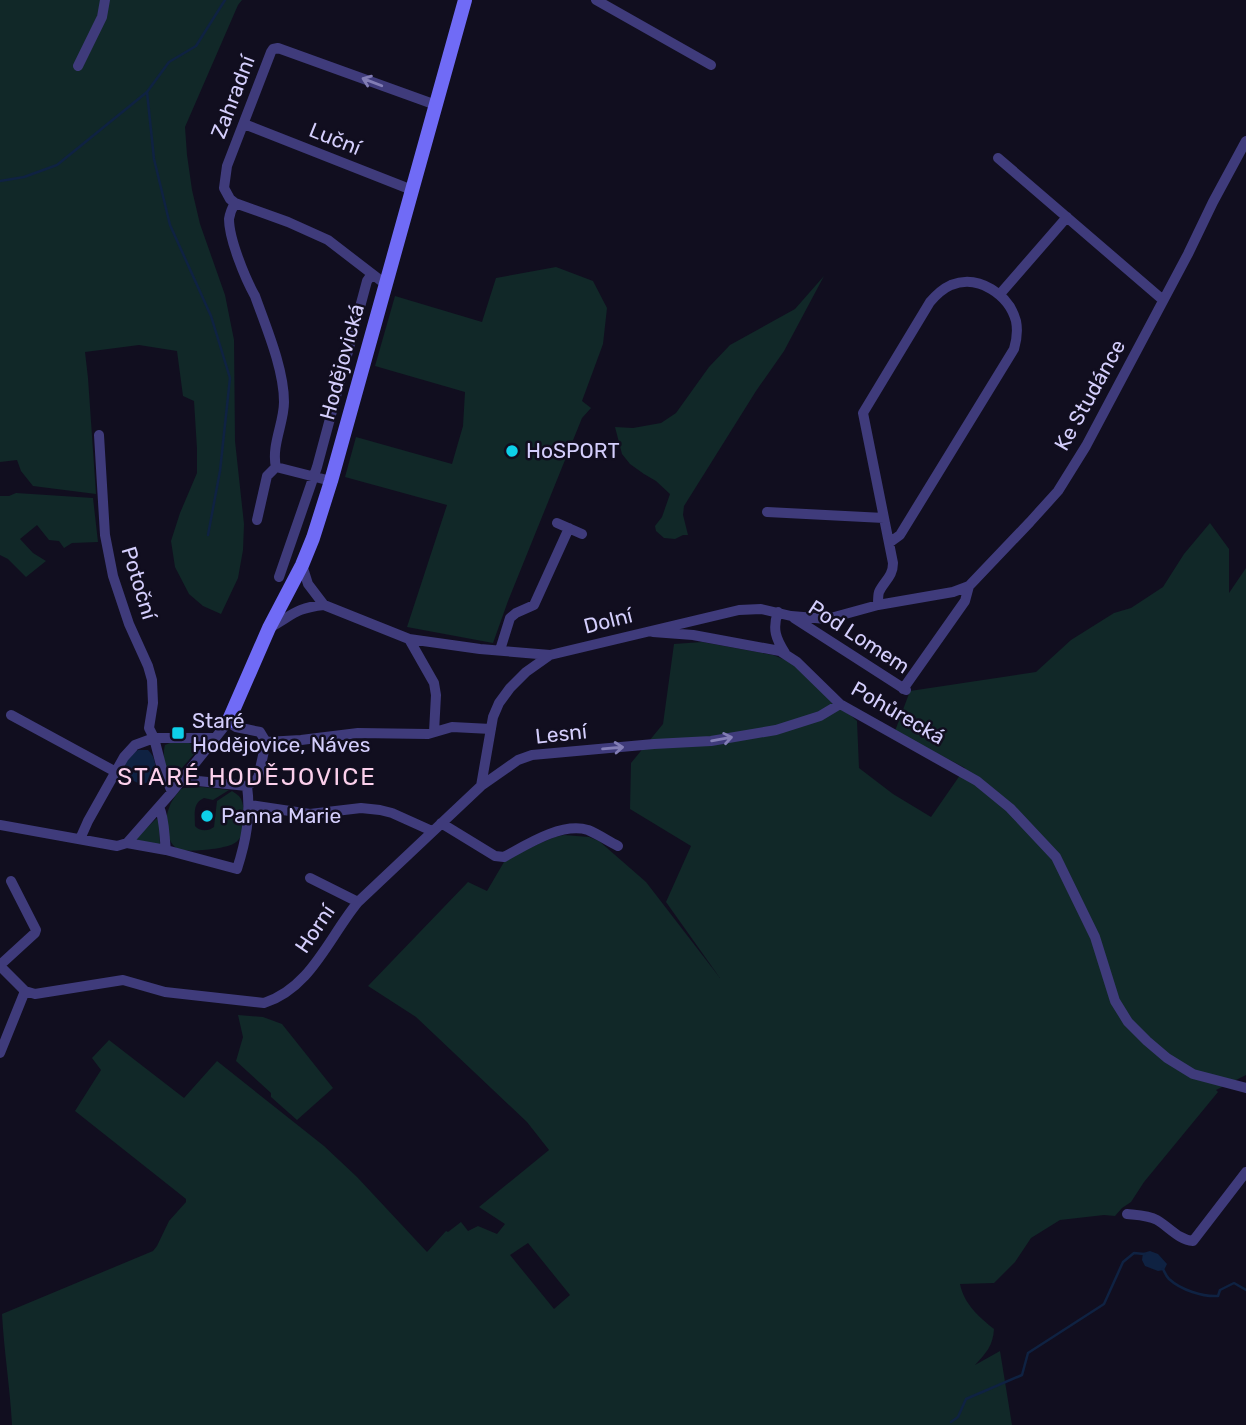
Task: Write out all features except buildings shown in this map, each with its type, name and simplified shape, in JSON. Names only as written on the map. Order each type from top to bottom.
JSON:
[{"type":"street","points":[[78,66],[99,26],[105,0]]},
{"type":"street","name":"Hodějovická","points":[[228,722],[292,567],[313,538],[465,0]]},
{"type":"street","points":[[596,0],[711,65]]},
{"type":"street","name":"Zahradní","points":[[235,203],[226,194],[224,182],[227,166],[273,49],[278,48],[436,106]]},
{"type":"street","name":"Luční","points":[[244,124],[412,190]]},
{"type":"street","name":"Ke Studánce","points":[[969,586],[1058,491],[1086,446],[1246,141]]},
{"type":"street","points":[[998,158],[1163,300]]},
{"type":"street","points":[[257,520],[267,476],[276,467],[275,454],[284,412],[284,388],[255,296],[237,256],[229,218],[231,210],[235,203],[328,240],[386,282]]},
{"type":"street","points":[[1000,294],[1067,217]]},
{"type":"street","points":[[279,578],[292,567],[313,476],[367,281],[372,274]]},
{"type":"street","points":[[878,605],[878,594],[893,570],[863,413],[930,302],[940,291],[953,284],[968,282],[985,285],[1000,294],[1016,320],[1018,334],[1014,349],[901,535],[888,543]]},
{"type":"street","points":[[333,408],[338,413],[349,416]]},
{"type":"street","name":"Potoční","points":[[99,435],[105,536],[113,576],[152,680],[153,704],[149,728],[172,792]]},
{"type":"street","points":[[276,467],[331,481]]},
{"type":"street","points":[[767,512],[884,518]]},
{"type":"street","points":[[557,523],[582,534]]},
{"type":"street","points":[[500,650],[510,618],[534,605],[569,528]]},
{"type":"street","points":[[292,567],[324,605]]},
{"type":"street","name":"Dolní","points":[[324,605],[409,639],[550,655],[739,610],[761,609],[790,616],[827,619],[878,605],[953,592],[969,586]]},
{"type":"street","name":"Pod Lomem","points":[[790,616],[905,689],[965,601],[969,586]]},
{"type":"street","points":[[269,628],[293,612],[324,605]]},
{"type":"street","points":[[778,612],[774,630],[785,653]]},
{"type":"street","name":"Pohůrecká","points":[[645,632],[718,639],[785,653],[841,705],[977,781],[1010,808],[1056,857],[1095,937],[1115,1001],[1128,1022],[1167,1058],[1193,1074],[1246,1088]]},
{"type":"street","points":[[409,639],[434,683],[434,732]]},
{"type":"street","points":[[481,786],[493,717],[499,703],[526,672],[550,655]]},
{"type":"street","name":"Lesní","points":[[481,786],[518,760],[532,755],[711,741],[776,730],[820,716],[841,705]]},
{"type":"street","points":[[10,715],[116,772]]},
{"type":"street","points":[[127,844],[228,722],[236,727],[260,732],[266,742],[258,778],[247,786],[198,781],[187,773]]},
{"type":"street","points":[[266,742],[358,733],[419,734],[452,727],[491,729]]},
{"type":"street","points":[[80,839],[124,757],[135,745],[154,738],[215,738]]},
{"type":"street","points":[[0,825],[117,846],[127,844],[166,850],[237,869],[245,844],[250,804],[247,786]]},
{"type":"street","name":"Horní","points":[[25,990],[35,994],[123,980],[165,992],[264,1003],[276,999],[313,967],[358,902],[481,786]]},
{"type":"street","points":[[250,804],[310,814],[361,808],[380,810],[432,831]]},
{"type":"street","points":[[159,807],[163,818],[166,850]]},
{"type":"street","points":[[441,823],[499,858],[568,828],[587,830],[618,846]]},
{"type":"street","points":[[310,878],[358,902]]},
{"type":"street","points":[[0,1053],[25,990],[2,970],[36,930],[11,881]]},
{"type":"street","points":[[1127,1214],[1147,1216],[1185,1240],[1193,1241],[1246,1172]]},
{"type":"green space","points":[[0,0],[242,0],[185,127],[192,190],[200,224],[225,295],[234,340],[235,441],[244,524],[243,550],[238,578],[221,614],[203,606],[189,594],[175,567],[171,541],[197,473],[194,401],[183,396],[177,351],[139,345],[85,352],[96,494],[33,486],[21,471],[17,460],[0,462]]},
{"type":"green space","name":"HoSPORT","points":[[556,267],[593,281],[607,308],[603,344],[582,401],[591,408],[582,418],[493,643],[407,627],[447,505],[345,477],[356,437],[452,464],[463,426],[465,392],[375,366],[395,296],[482,322],[496,278]]},
{"type":"green space","points":[[824,276],[784,351],[684,506],[683,515],[688,535],[675,539],[664,538],[656,531],[655,526],[662,517],[670,494],[630,464],[622,454],[615,427],[633,428],[661,423],[676,413],[709,367],[730,345],[795,309]]},
{"type":"green space","points":[[16,493],[93,498],[98,542],[72,543],[64,548],[59,541],[49,540],[37,525],[20,539],[33,553],[46,561],[26,577],[8,559],[0,555],[0,496]]},
{"type":"green space","points":[[1210,523],[1229,549],[1229,593],[1246,568],[1246,1075],[1216,1090],[1218,1092],[1144,1182],[1131,1202],[1115,1216],[1060,1220],[1031,1238],[1015,1262],[994,1283],[960,1284],[969,1304],[994,1329],[988,1349],[975,1365],[1000,1351],[1012,1425],[12,1425],[2,1314],[153,1251],[169,1221],[186,1202],[186,1199],[75,1111],[101,1070],[92,1058],[109,1040],[184,1098],[217,1061],[324,1146],[427,1252],[446,1231],[461,1222],[468,1231],[478,1226],[497,1234],[505,1224],[479,1207],[549,1150],[527,1122],[416,1017],[368,986],[468,882],[487,891],[504,862],[524,850],[564,835],[589,837],[599,841],[646,882],[720,978],[666,902],[691,846],[630,809],[631,763],[663,724],[674,644],[702,642],[773,655],[793,663],[857,721],[859,768],[893,794],[931,817],[965,768],[895,731],[910,691],[1036,672],[1071,640],[1114,613],[1131,608],[1163,587],[1184,554]],"holes":[[[528,1243],[570,1295],[554,1309],[510,1255]]]},
{"type":"green space","points":[[187,743],[195,749],[195,753],[175,776],[167,774],[165,766],[165,745]]},
{"type":"green space","points":[[202,787],[229,790],[213,800],[200,800],[195,810],[195,826],[205,830],[214,827],[217,801],[232,791],[243,803],[241,837],[233,844],[222,847],[178,849],[171,842],[167,830],[170,805],[181,789]]},
{"type":"green space","points":[[159,818],[160,845],[136,842],[135,839]]},
{"type":"green space","points":[[238,1015],[263,1017],[282,1024],[333,1088],[297,1120],[236,1061],[243,1037]]},
{"type":"water","points":[[138,750],[148,750],[155,761],[152,778],[147,783],[139,783],[127,775],[125,767],[128,759]]},
{"type":"water","points":[[1150,1251],[1158,1254],[1167,1264],[1164,1270],[1158,1271],[1145,1266],[1143,1253]]},
{"type":"waterway","points":[[0,181],[24,177],[57,165],[147,92],[169,62],[196,46],[225,0]]},
{"type":"waterway","points":[[147,92],[154,159],[170,225],[211,316],[230,378],[220,471],[208,535]]},
{"type":"waterway","points":[[951,1422],[958,1417],[966,1399],[1022,1375],[1028,1353],[1104,1304],[1123,1262],[1134,1253],[1144,1254]]},
{"type":"waterway","points":[[1163,1269],[1174,1283],[1199,1294],[1218,1296],[1220,1290],[1234,1283],[1246,1290]]},
{"type":"place","name":"HoSPORT","points":[[512,451]]},
{"type":"place","name":"Staré Hodějovice, Náves","points":[[178,733]]},
{"type":"place","name":"Panna Marie","points":[[207,816]]},
{"type":"district","name":"STARÉ HODĚJOVICE","points":[[247,777]]}]
